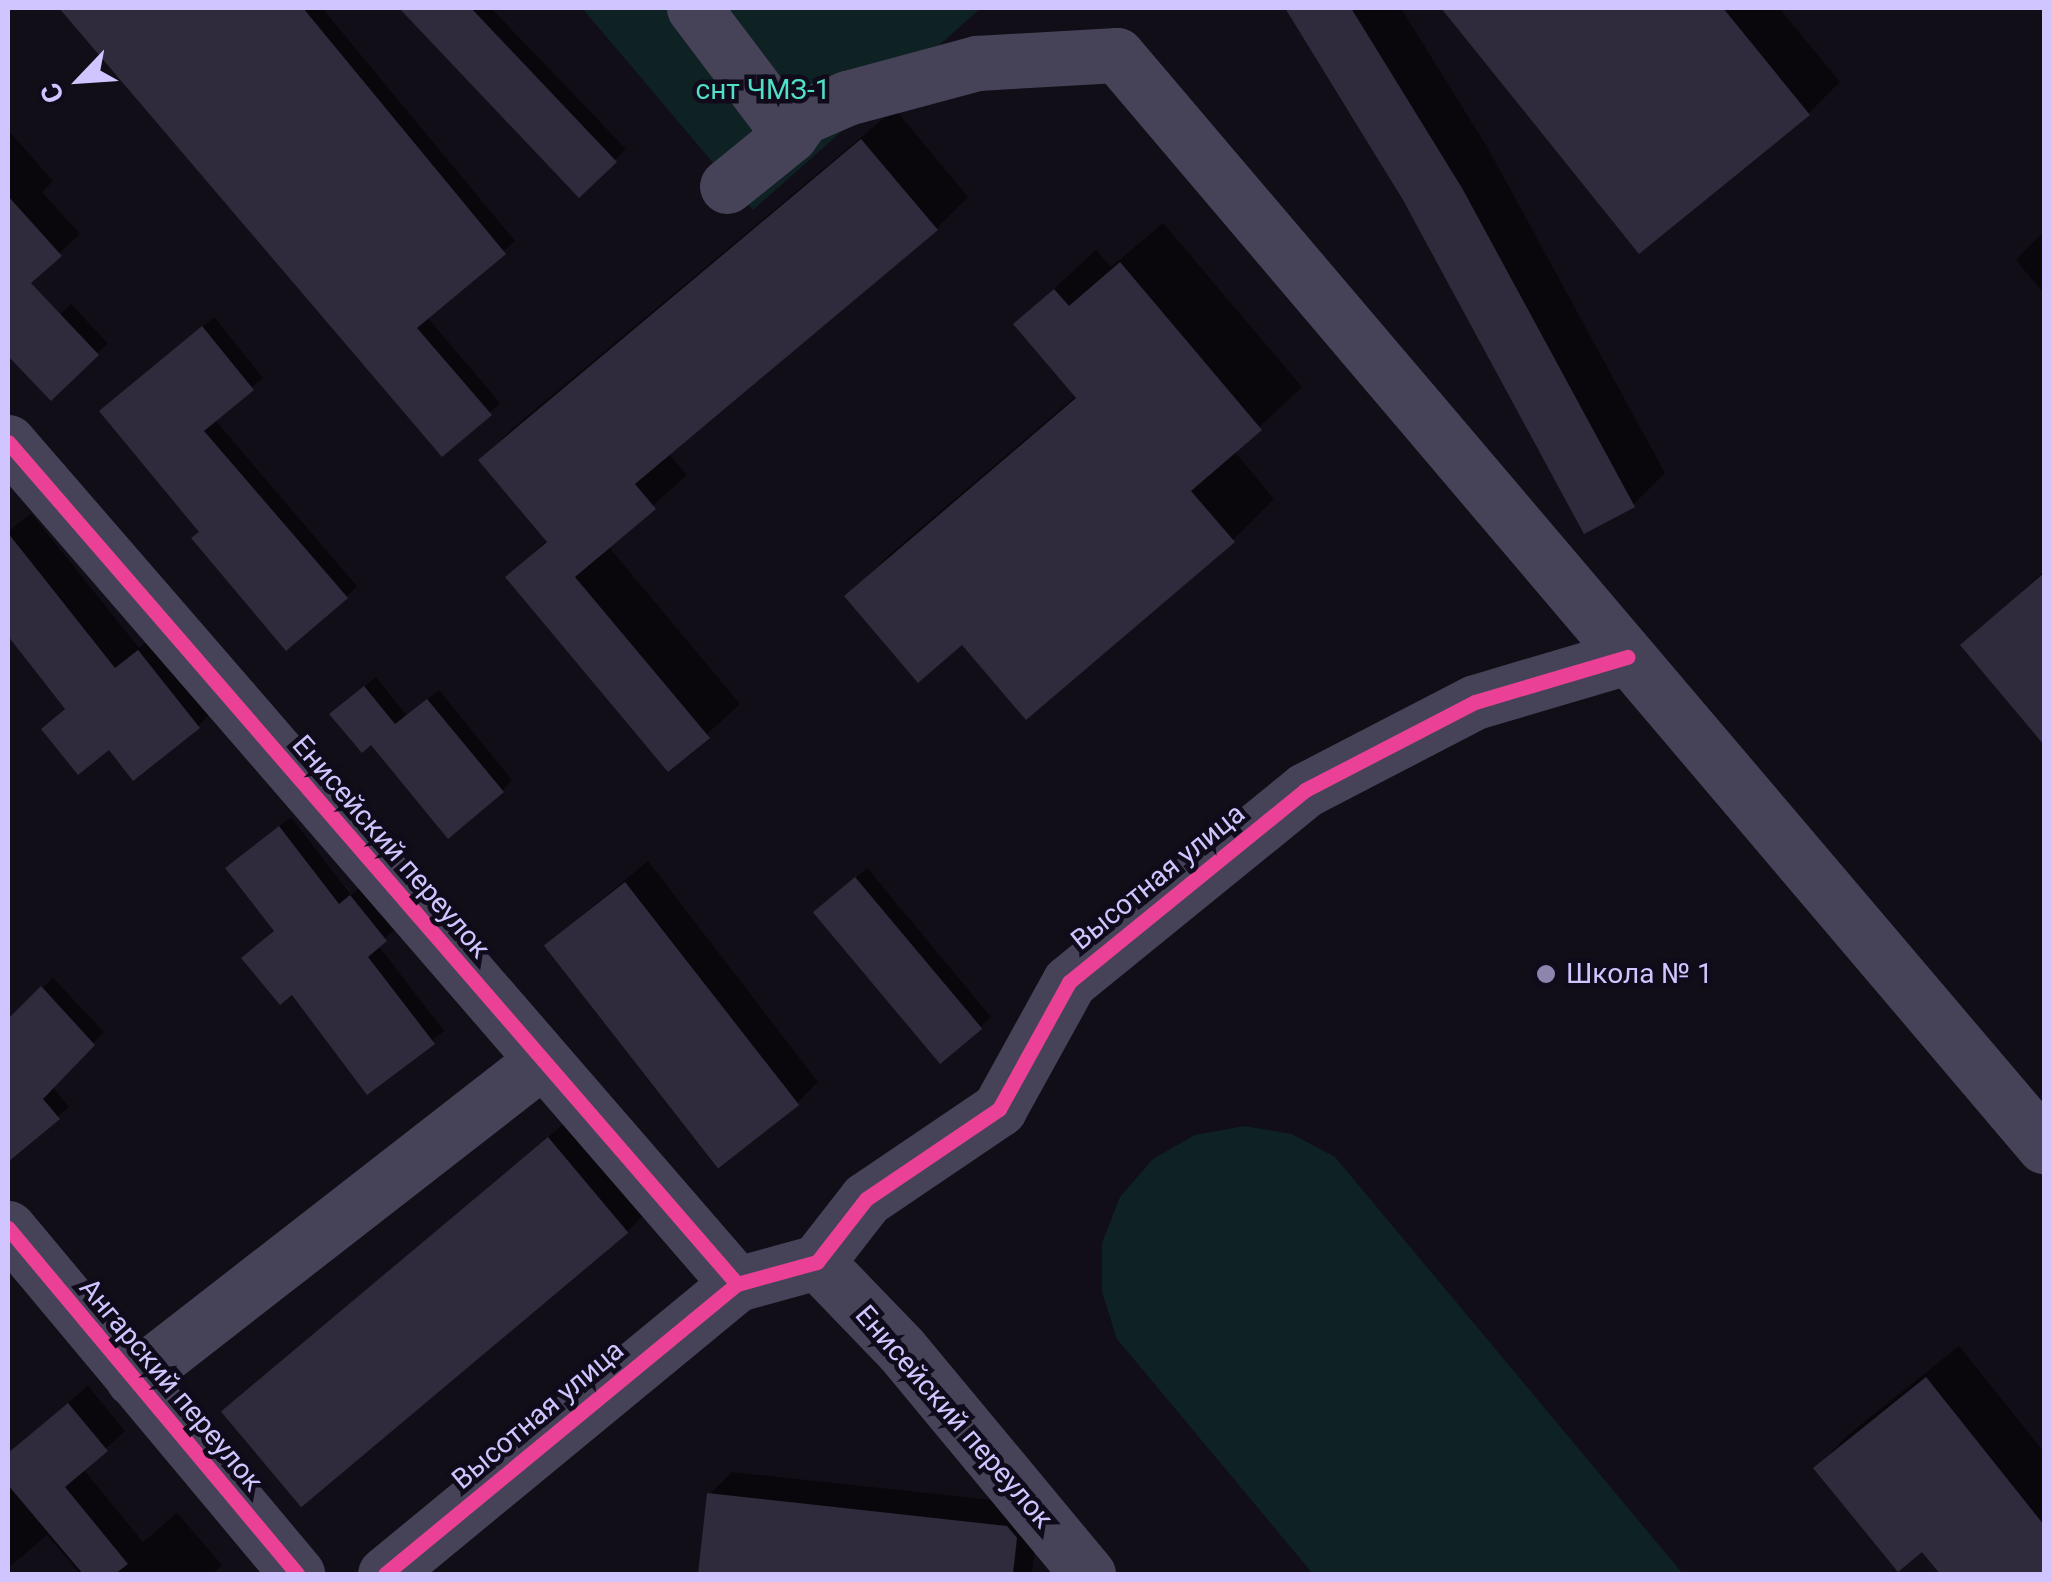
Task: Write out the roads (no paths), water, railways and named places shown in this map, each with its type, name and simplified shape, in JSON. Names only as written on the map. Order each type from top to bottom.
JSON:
[{"type":"street","points":[[694,8],[790,135]]},
{"type":"street","points":[[727,186],[790,135],[804,117],[847,98],[977,63],[1118,55],[2044,1146]]},
{"type":"street","name":"Енисейский переулок","points":[[8,442],[737,1284]]},
{"type":"street","name":"Высотная улица","points":[[385,1574],[737,1284],[817,1262],[866,1199],[999,1108],[1069,982],[1304,790],[1475,702],[1627,657]]},
{"type":"street","points":[[133,1378],[542,1060]]},
{"type":"street","name":"Ангарский переулок","points":[[8,1228],[297,1574]]},
{"type":"street","name":"Енисейский переулок","points":[[817,1262],[901,1349],[1088,1574]]},
{"type":"place","name":"Школа № 1","points":[[1546,974]]},
{"type":"park label","name":"снт ЧМЗ-1","points":[[763,90]]}]
